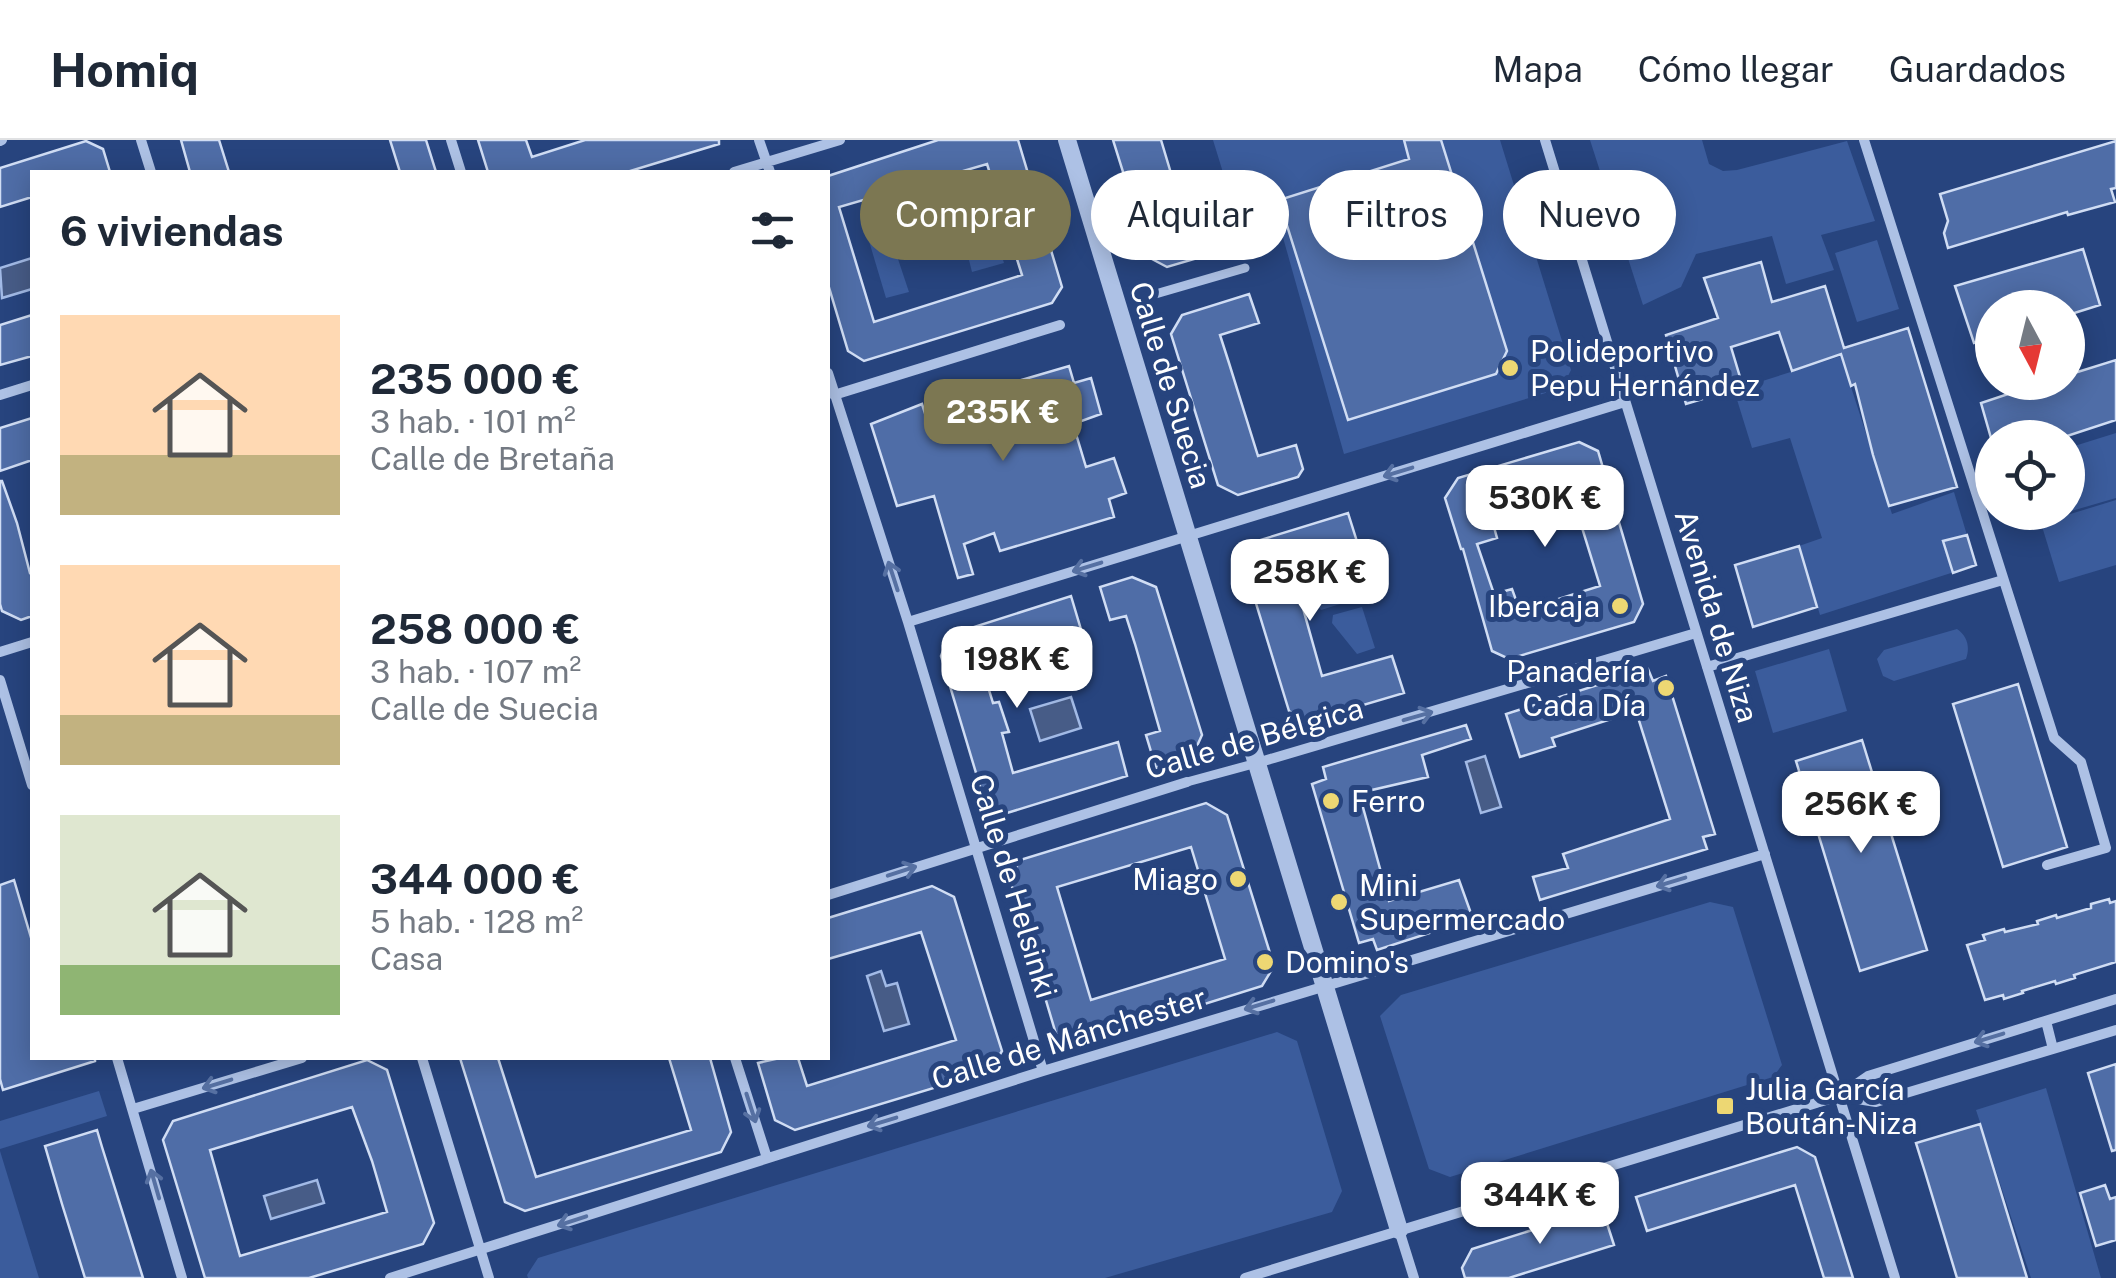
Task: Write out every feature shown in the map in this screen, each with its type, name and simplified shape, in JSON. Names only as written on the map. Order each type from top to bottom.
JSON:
[{"type":"street","points":[[141,140],[150,170]]},
{"type":"street","points":[[451,140],[460,170]]},
{"type":"street","points":[[759,140],[768,168],[840,140]]},
{"type":"street","name":"Calle de Suecia","points":[[1066,140],[1414,1278]]},
{"type":"street","name":"Avenida de Niza","points":[[1545,140],[1895,1278]]},
{"type":"street","points":[[1864,140],[2054,738],[2081,762],[2106,848],[2047,865]]},
{"type":"street","points":[[1152,295],[1245,268]]},
{"type":"street","points":[[834,395],[1060,325]]},
{"type":"street","name":"Calle de Helsinki","points":[[830,380],[908,622],[1043,1071]]},
{"type":"street","points":[[0,395],[30,386]]},
{"type":"street","points":[[908,622],[1625,402]]},
{"type":"street","points":[[1707,667],[2003,580]]},
{"type":"street","name":"Calle de Bélgica","points":[[830,894],[1187,782],[1696,633]]},
{"type":"street","points":[[0,652],[30,643]]},
{"type":"street","points":[[0,680],[30,778]]},
{"type":"street","name":"Calle de Mánchester","points":[[390,1278],[1043,1071],[1764,854]]},
{"type":"street","points":[[1245,1278],[1839,1096],[1868,1076],[2116,999]]},
{"type":"street","points":[[2046,1021],[2054,1049]]},
{"type":"street","points":[[1839,1096],[1876,1102],[2116,1030]]},
{"type":"street","points":[[118,1060],[182,1278]]},
{"type":"street","points":[[133,1109],[295,1060]]},
{"type":"street","points":[[423,1060],[489,1278]]},
{"type":"street","points":[[736,1060],[767,1158]]},
{"type":"shaded area","points":[[1213,140],[1500,140],[1509,170],[1503,170],[1503,260],[1537,260],[1571,370],[1562,388],[1344,454],[1289,259],[1289,170],[1222,170]]},
{"type":"shaded area","points":[[1590,140],[1702,140],[1709,164],[1723,171],[1847,141],[1875,221],[1821,235],[1834,270],[1786,284],[1772,236],[1696,254],[1681,287],[1643,305],[1629,260],[1676,260],[1676,170],[1600,170]]},
{"type":"shaded area","points":[[1877,240],[1899,309],[1857,322],[1835,253]]},
{"type":"shaded area","points":[[30,259],[30,290],[2,298],[0,268]]},
{"type":"shaded area","points":[[875,260],[898,260],[909,292],[886,298]]},
{"type":"shaded area","points":[[969,260],[1003,260],[1004,263],[972,272]]},
{"type":"shaded area","points":[[1841,356],[1892,514],[1954,492],[1976,565],[1820,615],[1799,546],[1822,538],[1790,438],[1752,448],[1734,390]]},
{"type":"shaded area","points":[[2116,433],[2116,498],[2085,507],[2085,443]]},
{"type":"shaded area","points":[[2116,500],[2116,565],[2059,582],[2043,530],[2085,530],[2085,510]]},
{"type":"shaded area","points":[[1361,560],[1372,594],[1321,610],[1302,579]]},
{"type":"shaded area","points":[[1362,607],[1375,648],[1357,654],[1332,623],[1333,615]]},
{"type":"shaded area","points":[[1957,629],[1967,642],[1966,659],[1894,681],[1883,676],[1877,659],[1884,650]]},
{"type":"shaded area","points":[[1829,649],[1847,711],[1773,733],[1755,671]]},
{"type":"shaded area","points":[[1071,697],[1081,728],[1040,741],[1030,709]]},
{"type":"shaded area","points":[[1485,756],[1501,807],[1481,813],[1466,762]]},
{"type":"shaded area","points":[[1710,902],[1733,907],[1782,1065],[1773,1077],[1450,1177],[1429,1169],[1380,1016],[1401,995]]},
{"type":"shaded area","points":[[881,971],[886,986],[897,983],[909,1024],[884,1031],[867,976]]},
{"type":"shaded area","points":[[1277,1032],[1297,1041],[1342,1191],[1332,1212],[1105,1278],[527,1275],[538,1258]]},
{"type":"shaded area","points":[[2046,1088],[2101,1278],[2031,1278],[1976,1110]]},
{"type":"shaded area","points":[[99,1091],[107,1116],[0,1149],[0,1121]]},
{"type":"shaded area","points":[[0,1151],[39,1278],[0,1278]]},
{"type":"shaded area","points":[[317,1180],[324,1203],[271,1219],[264,1196]]},
{"type":"building","points":[[181,140],[219,140],[228,170],[189,170]]},
{"type":"building","points":[[390,140],[426,140],[435,170],[399,170]]},
{"type":"building","points":[[478,140],[526,140],[532,157],[585,140],[719,140],[719,144],[634,170],[487,170]]},
{"type":"building","points":[[938,140],[1018,140],[1027,170],[989,170],[987,164],[966,170],[860,170],[860,201],[839,207],[874,322],[1022,275],[1017,260],[1054,260],[1062,287],[1052,303],[864,361],[848,351],[830,291],[830,175]]},
{"type":"building","points":[[1113,140],[1161,140],[1170,170],[1122,170]]},
{"type":"building","points":[[1404,140],[1441,140],[1450,170],[1374,170],[1409,159]]},
{"type":"building","points":[[86,141],[103,149],[109,170],[30,170],[30,198],[0,207],[0,168]]},
{"type":"building","points":[[2116,141],[2116,188],[2111,189],[2115,202],[2068,215],[2067,212],[1948,248],[1944,233],[1948,221],[1940,194]]},
{"type":"building","points":[[1309,191],[1309,260],[1479,260],[1507,351],[1496,374],[1348,420],[1289,232],[1289,197]]},
{"type":"building","points":[[2083,249],[2100,305],[2085,310],[2085,290],[1975,290],[1974,343],[1955,286]]},
{"type":"building","points":[[1154,260],[1191,260],[1167,267]]},
{"type":"building","points":[[1761,262],[1772,302],[1825,286],[1844,348],[1908,328],[1957,487],[1889,506],[1855,384],[1851,386],[1841,354],[1792,371],[1779,332],[1731,347],[1743,387],[1686,404],[1666,335],[1718,318],[1704,278]]},
{"type":"building","points":[[1249,294],[1259,323],[1220,335],[1258,456],[1296,445],[1303,469],[1298,477],[1238,495],[1218,485],[1171,334],[1182,315]]},
{"type":"building","points":[[30,316],[30,357],[0,365],[0,325]]},
{"type":"building","points":[[2116,360],[2116,420],[2085,430],[2085,420],[1986,420],[1981,403],[1990,400],[2085,400],[2085,370]]},
{"type":"building","points":[[1069,366],[1074,383],[1091,378],[1101,414],[1073,424],[1086,467],[1114,458],[1126,493],[1109,499],[1114,517],[1000,551],[994,533],[964,544],[973,574],[958,578],[934,496],[897,506],[871,424],[922,404],[930,429],[961,419],[954,400]]},
{"type":"building","points":[[30,419],[30,461],[0,471],[0,428]]},
{"type":"building","points":[[1579,442],[1598,451],[1643,604],[1634,622],[1509,659],[1492,651],[1445,498],[1458,478]],"holes":[[[1571,492],[1600,586],[1520,611],[1512,589],[1494,594],[1477,544],[1497,538],[1490,513]]]},
{"type":"building","points":[[2,481],[30,573],[30,617],[21,620],[2,611]]},
{"type":"building","points":[[1348,513],[1359,548],[1292,569],[1322,676],[1392,656],[1404,693],[1306,722],[1289,711],[1243,561],[1254,542]]},
{"type":"building","points":[[1967,535],[1976,565],[1953,573],[1943,541]]},
{"type":"building","points":[[1799,546],[1817,607],[1753,627],[1735,565]]},
{"type":"building","points":[[1132,577],[1156,587],[1202,735],[1192,757],[1156,768],[1146,735],[1160,731],[1135,644],[1126,616],[1110,620],[1100,587]]},
{"type":"building","points":[[1071,596],[1082,633],[981,664],[993,703],[999,702],[1009,732],[1002,733],[1013,773],[1118,742],[1127,776],[1004,814],[985,803],[941,656],[949,635]]},
{"type":"building","points":[[1648,669],[1653,681],[1666,676],[1715,834],[1703,837],[1707,849],[1540,900],[1533,877],[1568,868],[1563,854],[1670,819],[1636,711],[1552,738],[1555,746],[1520,757],[1506,714]]},
{"type":"building","points":[[2018,684],[2067,847],[2003,867],[1953,704]]},
{"type":"building","points":[[1466,725],[1471,739],[1422,755],[1428,777],[1359,793],[1389,901],[1459,880],[1473,919],[1377,950],[1373,939],[1359,943],[1312,784],[1326,779],[1323,767]]},
{"type":"building","points":[[1862,740],[1927,950],[1860,971],[1796,761]]},
{"type":"building","points":[[1206,803],[1227,815],[1274,966],[1262,986],[1077,1044],[1056,1034],[1010,880],[1020,860]],"holes":[[[1191,847],[1225,959],[1091,1000],[1057,887]]]},
{"type":"building","points":[[14,880],[30,934],[30,1060],[95,1060],[3,1090],[0,1079],[0,885]]},
{"type":"building","points":[[932,886],[954,897],[1002,1051],[990,1071],[795,1130],[775,1120],[758,1063],[799,1060],[807,1086],[956,1040],[921,932],[830,958],[830,917]]},
{"type":"building","points":[[2109,899],[2110,903],[2116,901],[2116,962],[2056,984],[2055,981],[2004,999],[2003,995],[1985,1000],[1967,945],[1985,940],[1983,935],[2038,924],[2037,921],[2091,908],[2091,904]]},
{"type":"building","points":[[367,1060],[387,1070],[434,1223],[423,1244],[309,1278],[205,1278],[163,1140],[173,1121]],"holes":[[[352,1107],[387,1212],[240,1256],[210,1150]]]},
{"type":"building","points":[[461,1060],[499,1060],[536,1177],[691,1130],[670,1060],[711,1060],[731,1132],[721,1152],[525,1211],[505,1202]]},
{"type":"building","points":[[2116,1064],[2116,1150],[2112,1151],[2088,1073]]},
{"type":"building","points":[[1980,1124],[2027,1278],[1957,1278],[1916,1143]]},
{"type":"building","points":[[97,1130],[143,1278],[85,1278],[62,1204],[45,1146]]},
{"type":"building","points":[[1797,1147],[1815,1157],[1853,1278],[1824,1278],[1795,1185],[1647,1231],[1636,1197]]},
{"type":"building","points":[[2105,1185],[2110,1199],[2116,1197],[2116,1240],[2096,1246],[2080,1193]]},
{"type":"building","points":[[1602,1208],[1614,1245],[1509,1278],[1465,1278],[1462,1268],[1472,1249]]},
{"type":"place","name":"Polideportivo Pepu Hernández","points":[[1510,368]]},
{"type":"place","name":"Ibercaja","points":[[1620,606]]},
{"type":"place","name":"Panadería Cada Día","points":[[1666,688]]},
{"type":"place","name":"Ferro","points":[[1331,801]]},
{"type":"place","name":"Miago","points":[[1238,879]]},
{"type":"place","name":"Mini Supermercado","points":[[1339,902]]},
{"type":"place","name":"Domino's","points":[[1265,962]]},
{"type":"place","name":"Julia García Boután-Niza","points":[[1725,1106]]}]
